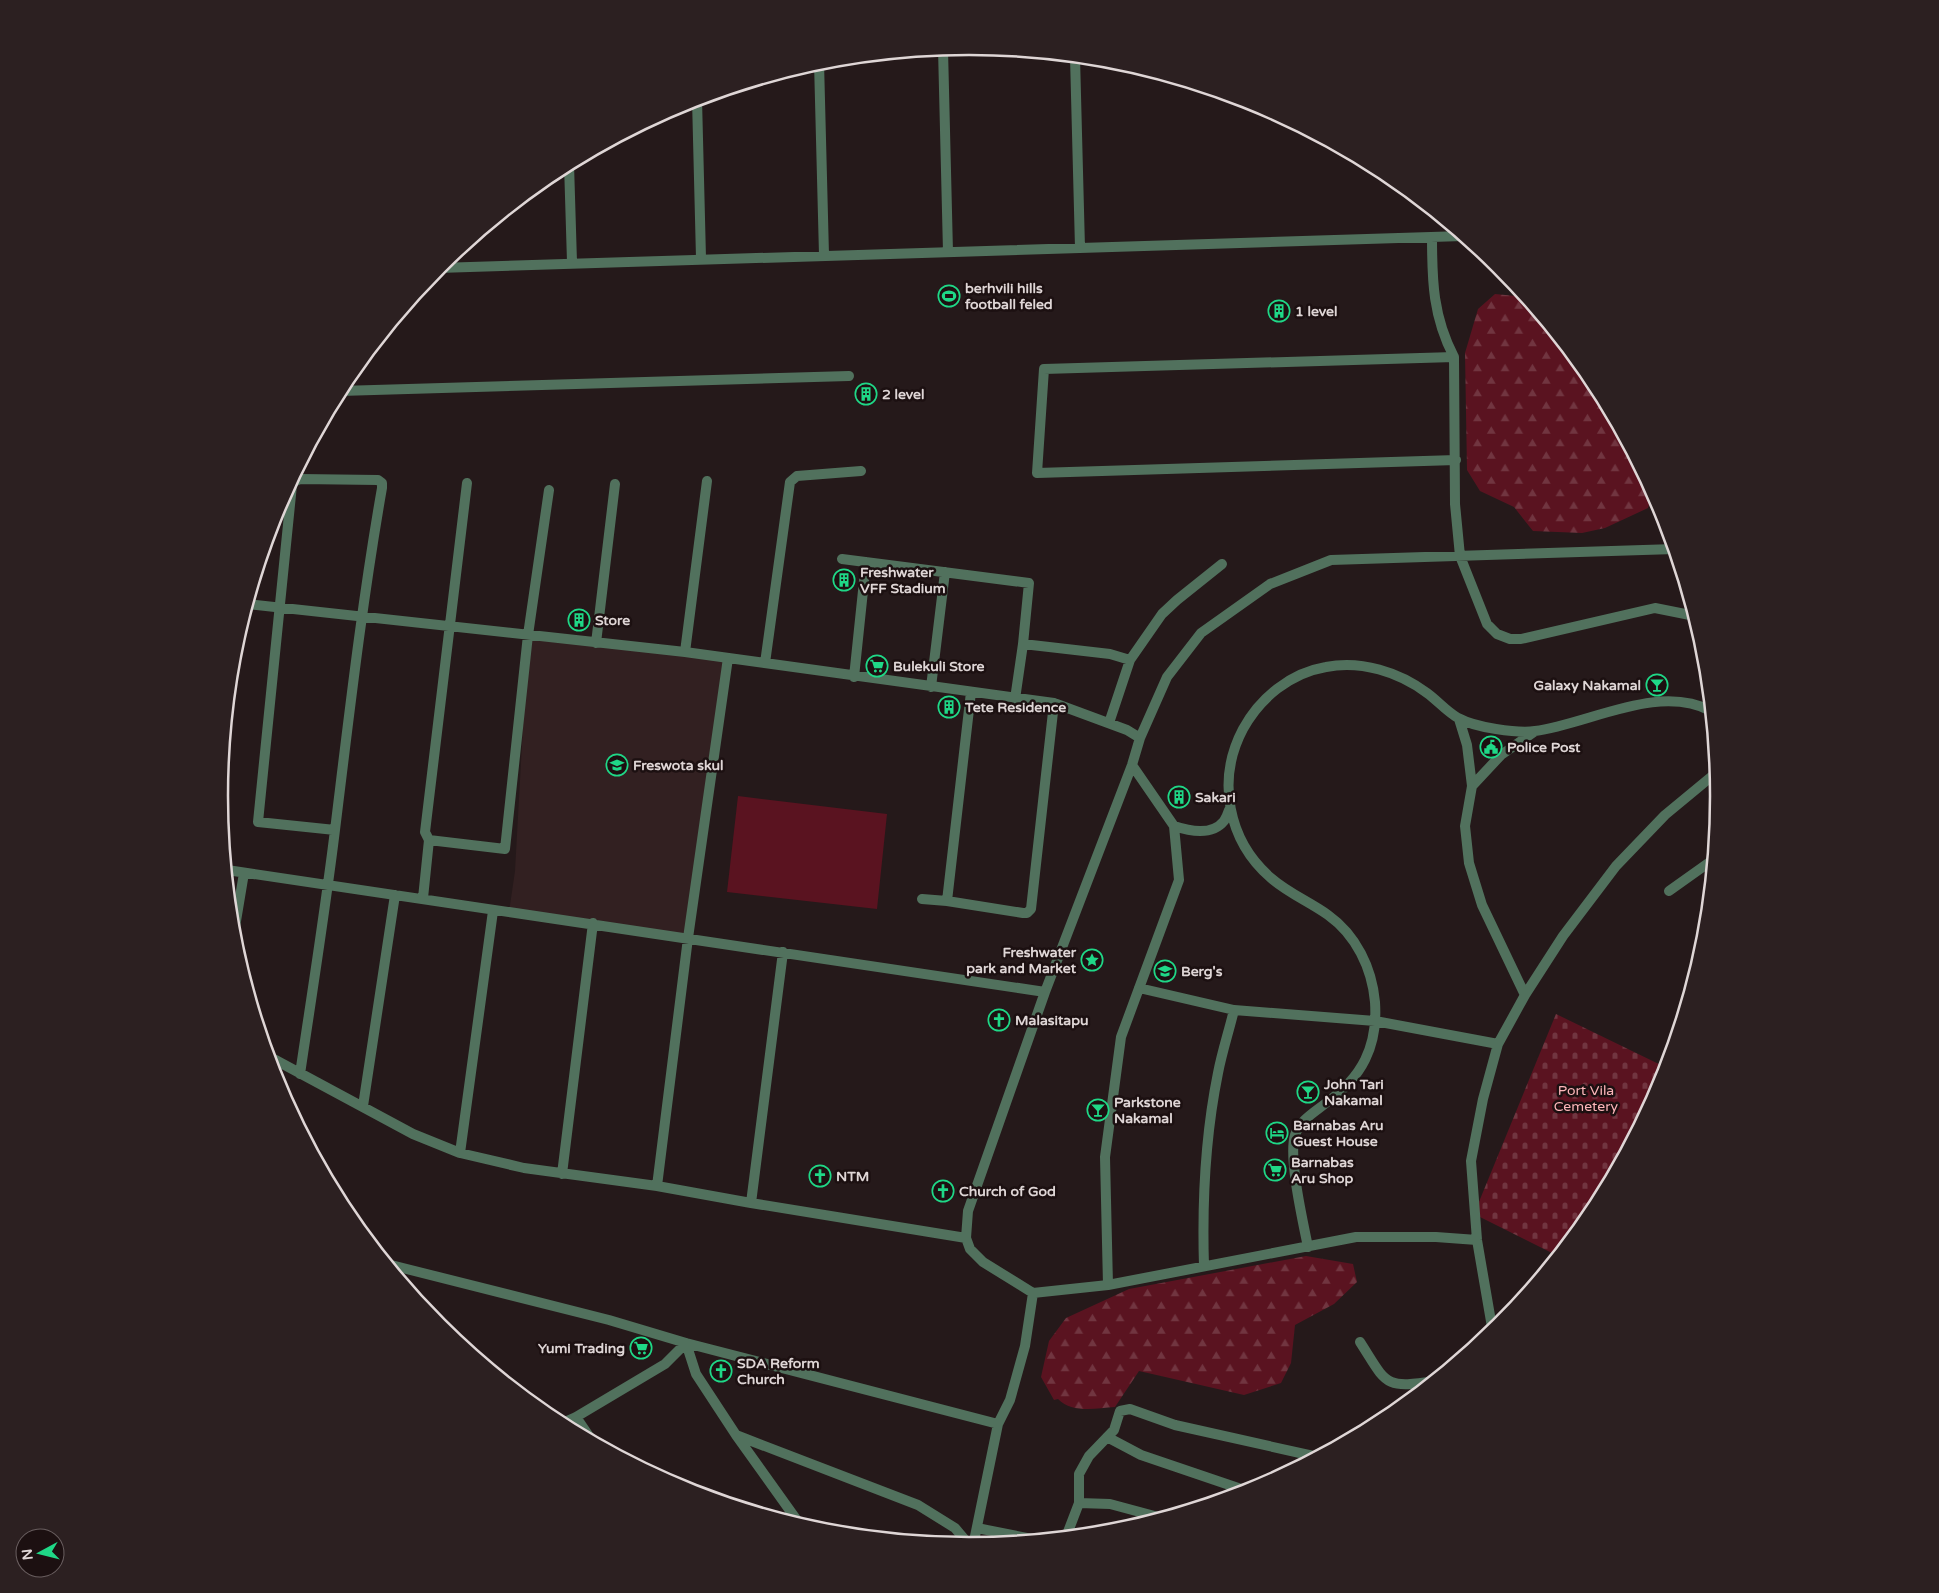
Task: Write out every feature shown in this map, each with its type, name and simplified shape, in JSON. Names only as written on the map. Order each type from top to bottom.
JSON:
[{"type":"street","points":[[943,56],[948,252]]},
{"type":"street","points":[[1075,63],[1080,248]]},
{"type":"street","points":[[819,70],[824,255]]},
{"type":"street","points":[[697,107],[701,258]]},
{"type":"street","points":[[569,173],[572,262]]},
{"type":"street","points":[[453,265],[1455,236]]},
{"type":"street","points":[[1432,237],[1432,285],[1444,338],[1454,357],[1455,504],[1460,556],[1487,624],[1497,634],[1510,639],[1521,639],[1655,608],[1688,615]]},
{"type":"street","points":[[1454,357],[1044,369],[1037,473],[1456,460]]},
{"type":"street","points":[[349,391],[849,376]]},
{"type":"street","points":[[765,663],[790,482],[797,476],[861,471]]},
{"type":"street","points":[[299,479],[378,480],[382,483],[361,616],[328,885],[300,1074]]},
{"type":"street","points":[[685,652],[707,481]]},
{"type":"street","points":[[423,898],[429,840],[425,832],[448,626],[467,483]]},
{"type":"street","points":[[596,642],[615,484]]},
{"type":"street","points":[[429,840],[505,849],[528,635],[549,490]]},
{"type":"street","points":[[291,499],[258,822],[335,830]]},
{"type":"street","points":[[1477,1240],[1436,1237],[1356,1237],[1108,1285],[1033,1293],[983,1262],[970,1250],[966,1238],[968,1211],[1045,992],[1132,765],[1140,738],[1167,677],[1201,633],[1270,584],[1331,560],[1669,549]]},
{"type":"street","points":[[842,559],[1029,583],[1015,698]]},
{"type":"street","points":[[854,677],[866,562]]},
{"type":"street","points":[[1109,723],[1130,660],[1162,614],[1222,564]]},
{"type":"street","points":[[931,687],[945,572]]},
{"type":"street","points":[[253,605],[685,652],[854,677],[1054,703],[1127,730],[1140,738]]},
{"type":"street","points":[[1023,644],[1110,654],[1130,660]]},
{"type":"street","points":[[657,1186],[688,938],[728,658]]},
{"type":"street","points":[[1174,826],[1197,831],[1208,830],[1217,827],[1224,821],[1229,810],[1229,772],[1239,738],[1248,720],[1260,704],[1274,691],[1299,675],[1327,666],[1356,665],[1383,670],[1417,686],[1459,718],[1487,728],[1519,732],[1535,731],[1651,703],[1683,703],[1706,710]]},
{"type":"street","points":[[947,901],[971,692]]},
{"type":"street","points":[[922,899],[1023,913],[1027,913],[1031,909],[1054,703]]},
{"type":"street","points":[[1459,718],[1467,745],[1472,786],[1465,826],[1468,863],[1482,905],[1525,995]]},
{"type":"street","points":[[1472,786],[1501,755],[1535,731]]},
{"type":"street","points":[[1108,1285],[1105,1157],[1121,1037],[1179,880],[1174,826],[1132,765]]},
{"type":"street","points":[[1491,1323],[1477,1240],[1471,1161],[1483,1099],[1498,1044],[1525,995],[1562,936],[1616,866],[1664,815],[1710,777]]},
{"type":"street","points":[[1229,810],[1249,853],[1272,880],[1328,914],[1345,929],[1356,944],[1370,974],[1375,1005],[1370,1049],[1361,1068],[1351,1082],[1303,1122],[1297,1130],[1294,1140],[1299,1200],[1308,1247]]},
{"type":"street","points":[[1670,891],[1707,864]]},
{"type":"street","points":[[232,871],[1045,992]]},
{"type":"street","points":[[237,913],[244,872]]},
{"type":"street","points":[[363,1106],[395,895]]},
{"type":"street","points":[[460,1153],[493,911]]},
{"type":"street","points":[[562,1174],[593,924]]},
{"type":"street","points":[[751,1203],[782,952]]},
{"type":"street","points":[[1139,988],[1234,1010],[1374,1021],[1498,1044]]},
{"type":"street","points":[[1204,1266],[1202,1219],[1207,1147],[1218,1073],[1234,1010]]},
{"type":"street","points":[[277,1061],[413,1134],[460,1153],[524,1168],[657,1186],[966,1238]]},
{"type":"street","points":[[396,1266],[609,1320],[998,1424]]},
{"type":"street","points":[[974,1538],[998,1424],[1010,1400],[1025,1346],[1033,1293]]},
{"type":"street","points":[[569,1420],[665,1364],[686,1342]]},
{"type":"street","points":[[686,1342],[696,1374],[736,1435],[794,1517]]},
{"type":"street","points":[[1360,1342],[1382,1376],[1394,1384],[1408,1385],[1424,1383]]},
{"type":"street","points":[[1068,1532],[1079,1503],[1079,1474],[1089,1456],[1114,1430],[1120,1411],[1130,1409],[1176,1425],[1310,1455]]},
{"type":"street","points":[[576,1417],[585,1430]]},
{"type":"street","points":[[736,1435],[918,1505],[955,1528],[964,1538]]},
{"type":"street","points":[[1108,1436],[1141,1454],[1238,1488]]},
{"type":"street","points":[[1079,1503],[1110,1504],[1152,1515]]},
{"type":"street","points":[[977,1528],[1017,1536]]},
{"type":"shaded area","name":"Freswota skul","points":[[528,635],[728,658],[688,938],[509,912],[515,871]]},
{"type":"green space","name":"berhvili hills football feled","points":[[955,287],[956,305],[944,306],[942,288]]},
{"type":"green space","points":[[1495,294],[1516,296],[1527,308],[1558,345],[1612,426],[1650,502],[1648,508],[1605,528],[1582,533],[1533,531],[1514,507],[1480,491],[1467,470],[1465,353],[1478,309]]},
{"type":"green space","points":[[738,796],[887,814],[877,909],[727,892]]},
{"type":"green space","name":"Port Vila Cemetery","points":[[1556,1014],[1661,1065],[1635,1124],[1612,1167],[1553,1254],[1474,1214]]},
{"type":"green space","points":[[1306,1256],[1353,1264],[1357,1282],[1334,1304],[1295,1325],[1291,1363],[1281,1383],[1244,1395],[1139,1371],[1115,1407],[1085,1409],[1071,1407],[1058,1399],[1054,1400],[1041,1377],[1049,1341],[1066,1318],[1129,1289]]},
{"type":"place","name":"berhvili hills football feled","points":[[949,296]]},
{"type":"place","name":"1 level","points":[[1279,311]]},
{"type":"place","name":"2 level","points":[[866,394]]},
{"type":"place","name":"Freshwater VFF Stadium","points":[[844,580]]},
{"type":"place","name":"Store","points":[[579,620]]},
{"type":"place","name":"Bulekuli Store","points":[[877,666]]},
{"type":"place","name":"Galaxy Nakamal","points":[[1657,685]]},
{"type":"place","name":"Tete Residence","points":[[949,707]]},
{"type":"place","name":"Police Post","points":[[1491,747]]},
{"type":"place","name":"Freswota skul","points":[[617,765]]},
{"type":"place","name":"Sakari","points":[[1179,797]]},
{"type":"place","name":"Freshwater park and Market","points":[[1092,960]]},
{"type":"place","name":"Berg's","points":[[1165,971]]},
{"type":"place","name":"Malasitapu","points":[[999,1020]]},
{"type":"place","name":"John Tari Nakamal","points":[[1308,1092]]},
{"type":"place","name":"Parkstone Nakamal","points":[[1098,1110]]},
{"type":"place","name":"Barnabas Aru Guest House","points":[[1277,1133]]},
{"type":"place","name":"Barnabas Aru Shop","points":[[1275,1170]]},
{"type":"place","name":"NTM","points":[[820,1176]]},
{"type":"place","name":"Church of God","points":[[943,1191]]},
{"type":"place","name":"Yumi Trading","points":[[641,1348]]},
{"type":"place","name":"SDA Reform Church","points":[[721,1371]]}]
